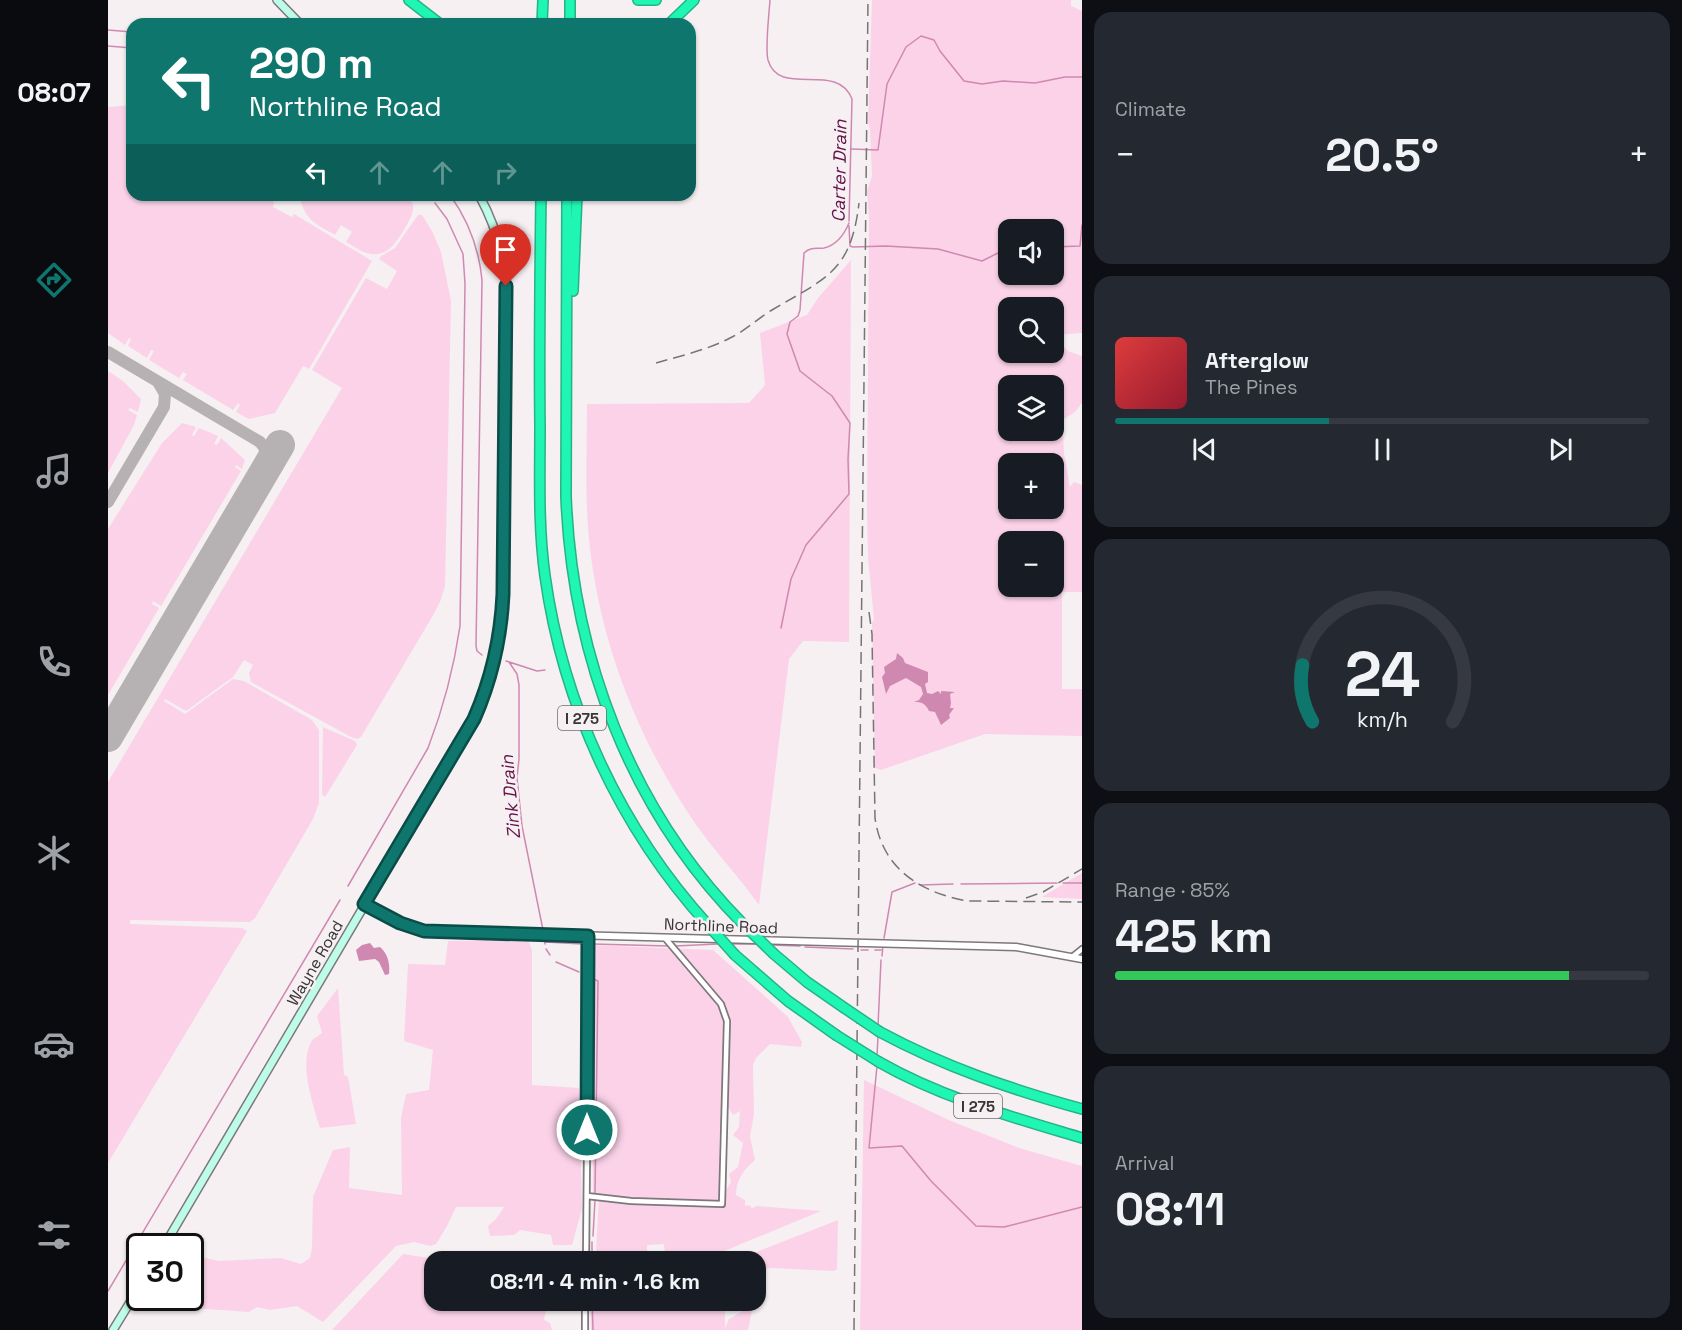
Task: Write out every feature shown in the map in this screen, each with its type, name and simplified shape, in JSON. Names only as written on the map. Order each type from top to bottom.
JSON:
[{"type":"highway","points":[[409,0],[432,18]]},
{"type":"highway","points":[[542,18],[543,0]]},
{"type":"highway","points":[[570,0],[570,18]]},
{"type":"highway","points":[[638,0],[656,0]]},
{"type":"highway","points":[[675,18],[694,0]]},
{"type":"highway","points":[[536,201],[536,325],[540,383]]},
{"type":"highway","name":"I 275","points":[[541,201],[541,543],[550,606],[568,680],[593,748],[628,817],[673,884],[735,955],[788,1001],[836,1035],[879,1062],[933,1089],[1082,1138]]},
{"type":"highway","name":"I 275","points":[[567,201],[566,496],[568,544],[579,614],[594,671],[624,752],[657,812],[695,869],[723,903],[774,954],[807,982],[880,1032],[935,1060],[973,1076],[1082,1110]]},
{"type":"highway","points":[[566,381],[572,315],[577,201]]},
{"type":"main road","points":[[277,0],[294,18]]},
{"type":"main road","name":"Wayne Road","points":[[172,1233],[474,719],[487,690],[498,644],[503,594],[506,286],[500,243],[482,201]]},
{"type":"main road","points":[[113,1330],[126,1309]]},
{"type":"street","name":"Northline Road","points":[[364,904],[400,923],[424,931],[1016,947],[1082,959]]},
{"type":"street","points":[[586,1251],[588,936]]},
{"type":"street","points":[[587,1196],[631,1201],[722,1204],[727,1021],[721,1004],[665,938]]},
{"type":"street","points":[[1072,957],[1082,949]]},
{"type":"street","points":[[585,1311],[585,1330]]},
{"type":"shaded area","points":[[872,0],[1071,0],[1071,6],[1082,11],[1082,333],[1064,334],[1064,297],[998,297],[998,363],[1064,363],[1064,346],[1068,351],[1082,356],[1082,403],[1075,412],[1064,419],[1064,375],[998,375],[998,441],[1063,441],[1070,487],[1074,482],[1082,485],[1082,592],[1064,592],[1064,531],[998,531],[998,597],[1062,597],[1062,689],[1082,689],[1082,736],[985,734],[881,770],[875,768],[872,623],[874,619],[868,558],[867,511],[869,220],[867,191],[872,176],[868,123]]},
{"type":"shaded area","points":[[126,106],[126,201],[273,201],[273,207],[292,217],[294,214],[372,261],[309,369],[303,366],[275,413],[249,419],[236,412],[240,405],[238,403],[233,410],[183,380],[187,374],[183,372],[179,378],[149,360],[154,351],[151,350],[147,358],[128,346],[131,339],[129,338],[125,345],[108,333],[108,107]]},
{"type":"shaded area","points":[[300,201],[411,201],[413,209],[405,228],[392,246],[383,253],[371,254],[346,242],[352,232],[341,225],[335,235],[316,224],[307,215]]},
{"type":"shaded area","points":[[418,215],[422,215],[432,231],[441,252],[451,301],[445,586],[440,602],[361,737],[357,739],[251,682],[249,673],[253,665],[244,660],[233,677],[186,711],[165,699],[164,701],[185,714],[233,679],[244,681],[312,720],[319,730],[319,803],[313,819],[255,918],[250,922],[130,920],[130,924],[242,928],[247,931],[108,1163],[108,782],[342,388],[312,370],[366,278],[387,289],[397,271],[379,259],[395,248]]},
{"type":"shaded area","points":[[851,260],[849,642],[803,641],[789,659],[759,905],[704,836],[675,792],[655,757],[623,684],[610,645],[592,567],[587,496],[587,404],[749,403],[765,385],[760,333],[807,315],[818,298]]},
{"type":"shaded area","points":[[108,371],[123,381],[141,399],[138,412],[130,408],[128,410],[137,415],[134,425],[108,473]]},
{"type":"shaded area","points":[[182,423],[196,427],[192,435],[194,436],[199,428],[218,436],[214,444],[217,445],[221,438],[245,460],[242,469],[236,465],[235,467],[241,471],[161,606],[153,601],[152,604],[159,608],[108,695],[108,529],[162,443]]},
{"type":"shaded area","points":[[897,653],[905,663],[928,672],[928,682],[925,684],[927,693],[955,692],[950,694],[950,708],[954,708],[949,715],[950,718],[941,725],[935,712],[929,711],[919,702],[914,702],[919,700],[923,694],[921,687],[906,678],[890,686],[886,694],[882,677],[885,673],[884,667],[896,659]]},
{"type":"shaded area","points":[[323,727],[355,741],[357,745],[325,797],[322,794]]},
{"type":"shaded area","points":[[1082,873],[1082,899],[1042,897]]},
{"type":"shaded area","points":[[528,940],[532,950],[532,1085],[579,1088],[582,1209],[572,1245],[553,1245],[551,1235],[520,1230],[514,1235],[490,1236],[488,1226],[504,1207],[456,1207],[436,1244],[431,1246],[414,1242],[396,1246],[323,1322],[297,1306],[270,1310],[257,1307],[249,1312],[204,1309],[204,1258],[219,1261],[281,1258],[301,1264],[310,1258],[313,1197],[333,1150],[350,1147],[349,1188],[402,1195],[401,1118],[406,1094],[429,1090],[433,1050],[404,1041],[408,964],[445,965],[448,941]]},
{"type":"shaded area","points":[[370,943],[374,948],[380,947],[387,956],[389,974],[385,975],[379,962],[375,959],[359,961],[356,950]]},
{"type":"shaded area","points":[[592,945],[713,950],[788,1017],[802,1042],[801,1047],[770,1044],[756,1058],[753,1065],[754,1114],[750,1136],[755,1160],[741,1175],[736,1195],[745,1200],[745,1206],[749,1205],[752,1208],[757,1206],[821,1211],[724,1251],[665,1251],[664,1244],[647,1245],[647,1251],[596,1251],[599,1196],[593,1194]],"holes":[[[728,1107],[733,1115],[740,1111],[739,1127],[733,1135],[743,1143],[738,1167],[729,1174],[731,1182],[726,1190],[725,1203],[720,1200],[721,1126]]]},
{"type":"shaded area","points":[[338,988],[344,1075],[348,1077],[356,1124],[320,1128],[308,1085],[306,1062],[312,1041],[322,1033],[317,1016]]},
{"type":"shaded area","points":[[864,1080],[951,1121],[1019,1148],[1082,1166],[1082,1330],[860,1330]]},
{"type":"shaded area","points":[[838,1220],[837,1269],[834,1271],[766,1268],[766,1251],[759,1251]]},
{"type":"shaded area","points":[[403,1254],[424,1257],[424,1311],[546,1311],[544,1320],[550,1323],[552,1330],[332,1330]]},
{"type":"shaded area","points":[[590,1311],[725,1311],[725,1329],[729,1319],[743,1311],[752,1311],[748,1330],[591,1330]]},
{"type":"waterway","name":"Carter Drain","points":[[770,0],[767,54],[774,71],[784,77],[834,82],[845,88],[852,99],[849,221]]},
{"type":"waterway","points":[[108,30],[126,32]]},
{"type":"waterway","points":[[852,149],[878,150],[887,84],[906,47],[921,36],[934,40],[964,81],[982,84],[1003,81],[1035,83],[1065,77],[1082,77]]},
{"type":"waterway","points":[[108,46],[126,48]]},
{"type":"waterway","points":[[454,201],[472,235],[482,280],[476,646],[477,651],[482,655]]},
{"type":"waterway","points":[[348,886],[428,748],[447,688],[460,626],[465,284],[463,254],[447,219],[435,203]]},
{"type":"waterway","points":[[781,628],[791,579],[806,545],[849,494],[850,423],[832,396],[800,371],[787,334],[790,322],[798,316],[800,310],[804,253],[811,249],[833,245],[849,223]]},
{"type":"waterway","name":"Carter Drain","points":[[1064,247],[1080,246],[1082,225]]},
{"type":"waterway","name":"Carter Drain","points":[[849,226],[850,246],[853,247],[938,249],[982,261],[998,253]]},
{"type":"waterway","points":[[506,661],[537,671],[545,670]]},
{"type":"waterway","name":"Zink Drain","points":[[509,662],[517,674],[519,685],[517,778],[522,826],[543,930]]},
{"type":"waterway","name":"Zink Drain","points":[[884,938],[892,892],[915,883]]},
{"type":"waterway","name":"Zink Drain","points":[[961,884],[1057,883]]},
{"type":"waterway","name":"Zink Drain","points":[[1063,883],[1082,883]]},
{"type":"waterway","name":"Zink Drain","points":[[920,885],[953,884]]},
{"type":"waterway","points":[[108,1291],[340,900]]},
{"type":"waterway","name":"Zink Drain","points":[[544,935],[545,944]]},
{"type":"waterway","name":"Zink Drain","points":[[545,942],[582,944]]},
{"type":"waterway","name":"Zink Drain","points":[[593,944],[668,946]]},
{"type":"waterway","name":"Zink Drain","points":[[675,946],[718,944]]},
{"type":"waterway","name":"Zink Drain","points":[[729,944],[757,944]]},
{"type":"waterway","name":"Zink Drain","points":[[771,945],[800,946]]},
{"type":"waterway","name":"Zink Drain","points":[[882,956],[883,945]]},
{"type":"waterway","name":"Zink Drain","points":[[805,947],[853,949]]},
{"type":"waterway","points":[[546,949],[550,955]]},
{"type":"waterway","name":"Zink Drain","points":[[861,950],[868,950]]},
{"type":"waterway","name":"Zink Drain","points":[[875,950],[881,950]]},
{"type":"waterway","points":[[878,1026],[881,960]]},
{"type":"waterway","points":[[556,962],[579,972]]},
{"type":"waterway","points":[[591,978],[598,981],[595,1194]]},
{"type":"waterway","points":[[877,1056],[878,1036]]},
{"type":"waterway","points":[[877,1066],[869,1148],[902,1146],[931,1181],[976,1226],[1004,1227],[1082,1207]]},
{"type":"waterway","points":[[593,1236],[595,1200]]},
{"type":"waterway","points":[[592,1242],[592,1251]]},
{"type":"waterway","points":[[592,1311],[593,1330]]},
{"type":"taxiway","points":[[108,352],[260,442],[267,456],[265,471]]},
{"type":"taxiway","points":[[108,502],[164,407],[165,394],[158,382]]},
{"type":"runway","points":[[108,737],[280,445]]},
{"type":"railway","points":[[854,1330],[868,0]]},
{"type":"railway","points":[[656,363],[730,338],[821,280],[842,259],[850,244],[859,203]]},
{"type":"railway","points":[[869,612],[872,634],[875,818],[879,836],[895,865],[920,885],[935,892],[968,901],[1082,902]]},
{"type":"railway","points":[[1026,898],[1043,892],[1082,869]]},
{"type":"route","points":[[506,286],[503,594],[501,624],[494,663],[487,690],[474,719],[364,904],[389,919],[424,931],[588,936],[587,1130]]}]
